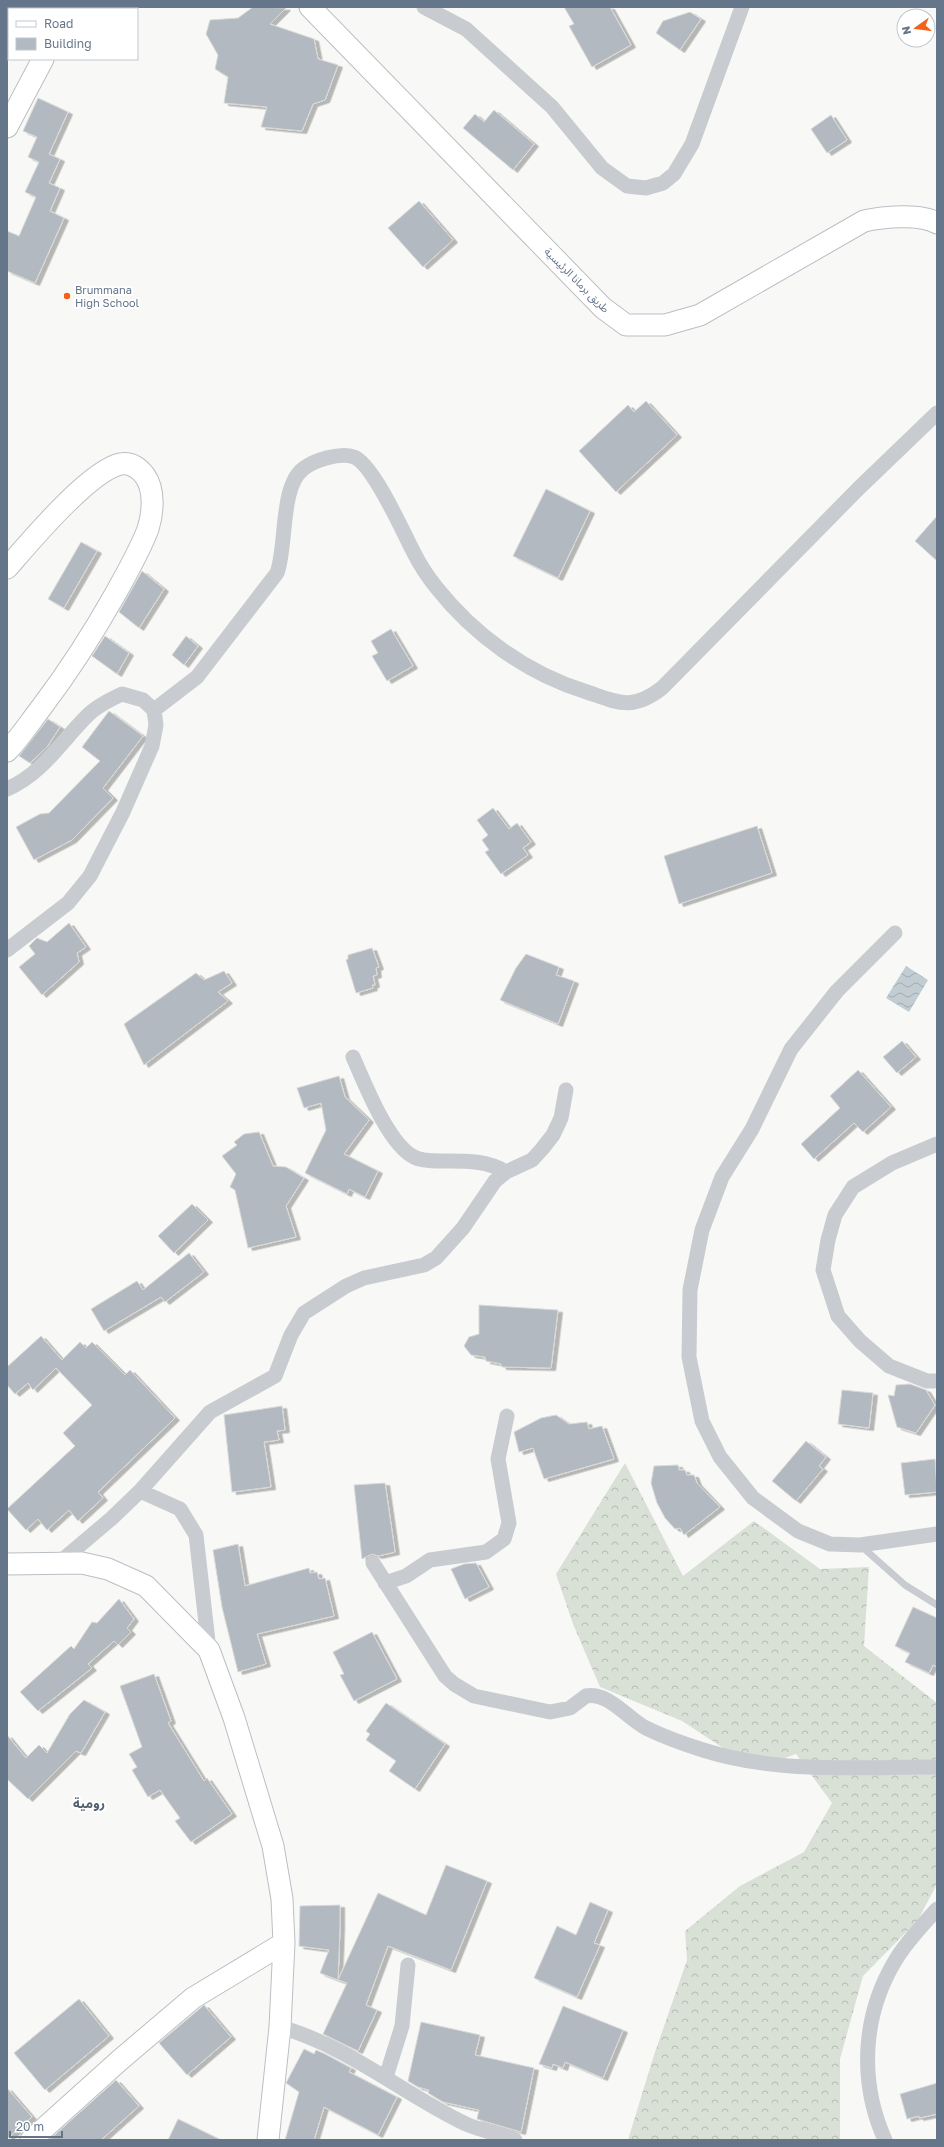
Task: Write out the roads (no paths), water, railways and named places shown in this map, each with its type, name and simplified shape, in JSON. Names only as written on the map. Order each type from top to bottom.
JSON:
[{"type":"street","name":"طريق برمانا الرئيسية","points":[[310,7],[603,308],[626,325],[665,326],[700,315],[864,221],[888,216],[909,217],[937,223]]},
{"type":"street","points":[[424,7],[466,29],[552,107],[602,168],[628,186],[646,188],[663,183],[674,174],[692,144],[742,7]]},
{"type":"street","points":[[7,127],[42,60]]},
{"type":"street","points":[[154,710],[197,677],[277,573],[282,559],[289,494],[296,477],[303,469],[321,461],[345,456],[355,457],[362,464],[382,489],[414,553],[436,587],[478,631],[508,654],[544,677],[619,703],[636,703],[651,697],[662,688],[859,488],[937,413]]},
{"type":"street","points":[[7,568],[58,510],[105,470],[121,464],[132,465],[140,469],[147,479],[152,492],[152,508],[148,528],[127,572],[91,637],[55,689],[7,751]]},
{"type":"street","points":[[7,789],[21,783],[37,771],[86,716],[108,701],[122,694],[143,700],[154,710],[156,725],[152,746],[123,812],[90,876],[68,903],[7,950]]},
{"type":"street","points":[[895,933],[837,991],[791,1049],[752,1129],[722,1178],[702,1230],[690,1290],[689,1357],[702,1421],[720,1456],[753,1498],[798,1532],[830,1544],[860,1545],[937,1534]]},
{"type":"street","points":[[353,1057],[386,1126],[400,1147],[415,1158],[432,1161],[475,1161],[495,1165],[506,1172]]},
{"type":"street","points":[[60,1562],[112,1518],[140,1491],[210,1412],[275,1376],[291,1336],[304,1313],[346,1286],[364,1278],[424,1265],[436,1258],[463,1228],[495,1182],[506,1172],[532,1160],[553,1135],[561,1118],[566,1090]]},
{"type":"street","points":[[937,1144],[892,1163],[853,1187],[835,1215],[828,1240],[823,1270],[838,1316],[860,1341],[889,1366],[928,1381],[937,1381]]},
{"type":"street","points":[[385,1583],[406,1576],[430,1560],[486,1552],[504,1539],[509,1524],[498,1459],[507,1416]]},
{"type":"street","points":[[140,1491],[180,1509],[196,1535],[209,1650],[234,1718],[273,1846],[282,1899],[284,1943],[280,2028],[268,2140]]},
{"type":"street","points":[[7,1564],[60,1562],[82,1563],[108,1569],[146,1586],[209,1650]]},
{"type":"street","points":[[373,1564],[445,1676],[454,1684],[474,1696],[550,1712],[570,1708],[586,1696],[599,1697],[608,1701],[645,1727],[674,1740],[703,1750],[763,1763],[822,1768],[937,1767]]},
{"type":"street","points":[[885,2140],[872,2103],[868,2079],[867,2054],[874,2012],[884,1983],[895,1961],[909,1941],[937,1909]]},
{"type":"street","points":[[31,2140],[148,2035],[193,1998],[284,1943]]},
{"type":"street","points":[[386,2076],[402,2026],[408,1965]]},
{"type":"street","points":[[280,2028],[312,2038],[386,2076],[467,2124],[515,2140]]},
{"type":"lane","points":[[860,1545],[906,1585],[937,1605]]},
{"type":"water","points":[[906,966],[928,980],[909,1012],[886,998]]},
{"type":"place","name":"Brummana High School","points":[[67,296]]},
{"type":"district","name":"رومية","points":[[89,1803]]}]
